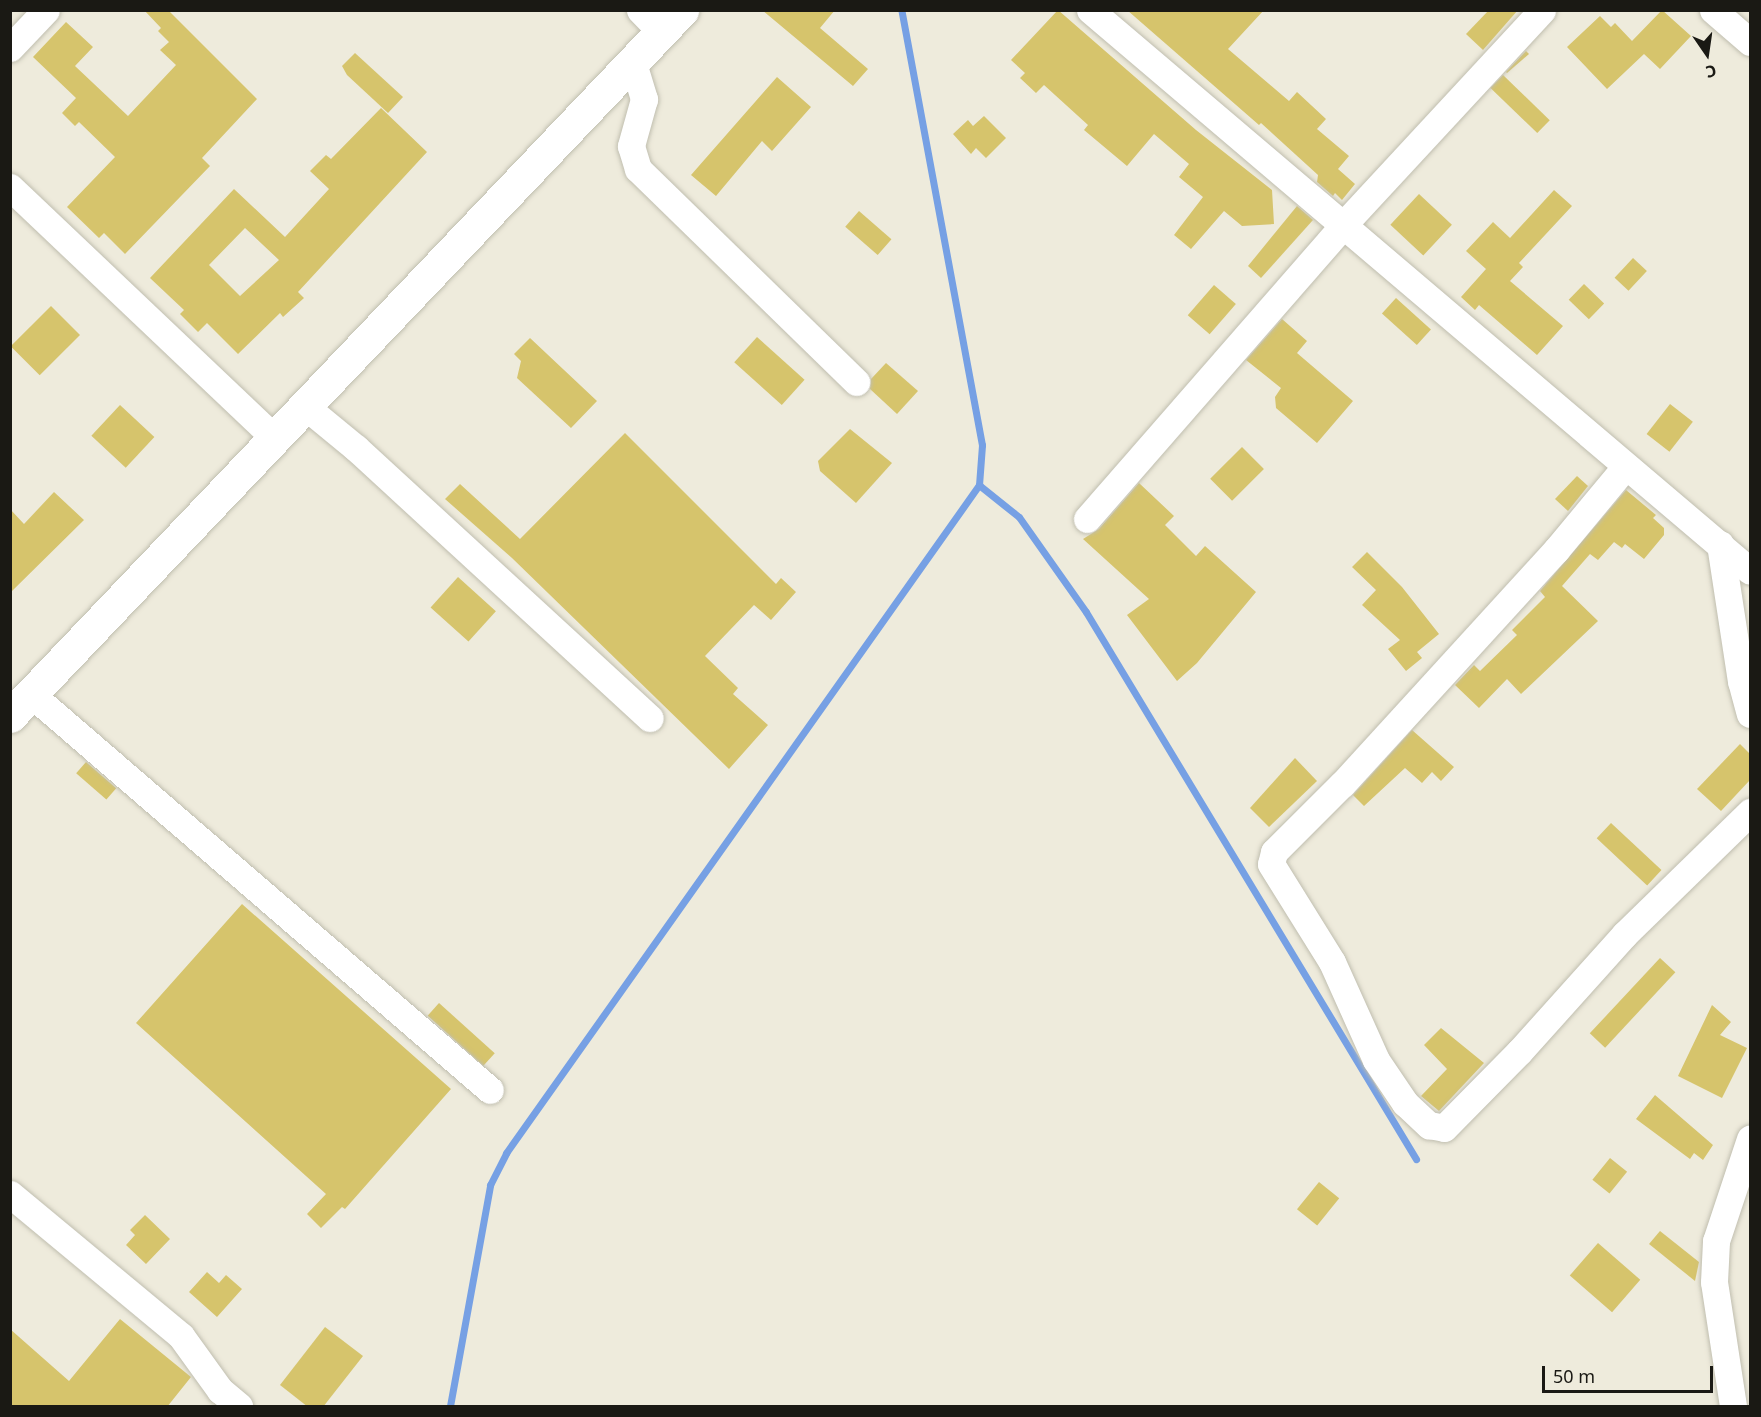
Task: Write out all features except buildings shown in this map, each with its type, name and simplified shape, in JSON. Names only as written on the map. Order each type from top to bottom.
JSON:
[{"type":"main road","points":[[21,705],[633,63],[661,18]]},
{"type":"street","points":[[10,48],[46,10]]},
{"type":"street","points":[[1090,10],[1345,223],[1625,467],[1750,571]]},
{"type":"street","points":[[1087,519],[1345,223],[1542,10]]},
{"type":"street","points":[[1713,10],[1750,42]]},
{"type":"street","points":[[633,63],[644,99],[632,146],[638,170],[856,382]]},
{"type":"street","points":[[10,187],[276,439]]},
{"type":"street","points":[[306,407],[356,448],[650,718]]},
{"type":"street","points":[[1625,467],[1556,550],[1342,784],[1274,852],[1271,864],[1332,962],[1376,1060],[1405,1103],[1438,1128],[1452,1124],[1625,934],[1750,812]]},
{"type":"street","points":[[1720,544],[1741,681],[1750,714]]},
{"type":"street","points":[[21,705],[490,1090]]},
{"type":"street","points":[[1732,1407],[1714,1282],[1716,1241],[1750,1139]]},
{"type":"street","points":[[10,1194],[181,1336],[222,1401]]},
{"type":"waterway","points":[[450,1406],[490,1185],[506,1153],[979,485],[982,445],[901,10]]},
{"type":"waterway","points":[[979,485],[1019,517],[1086,612],[1416,1159]]}]
